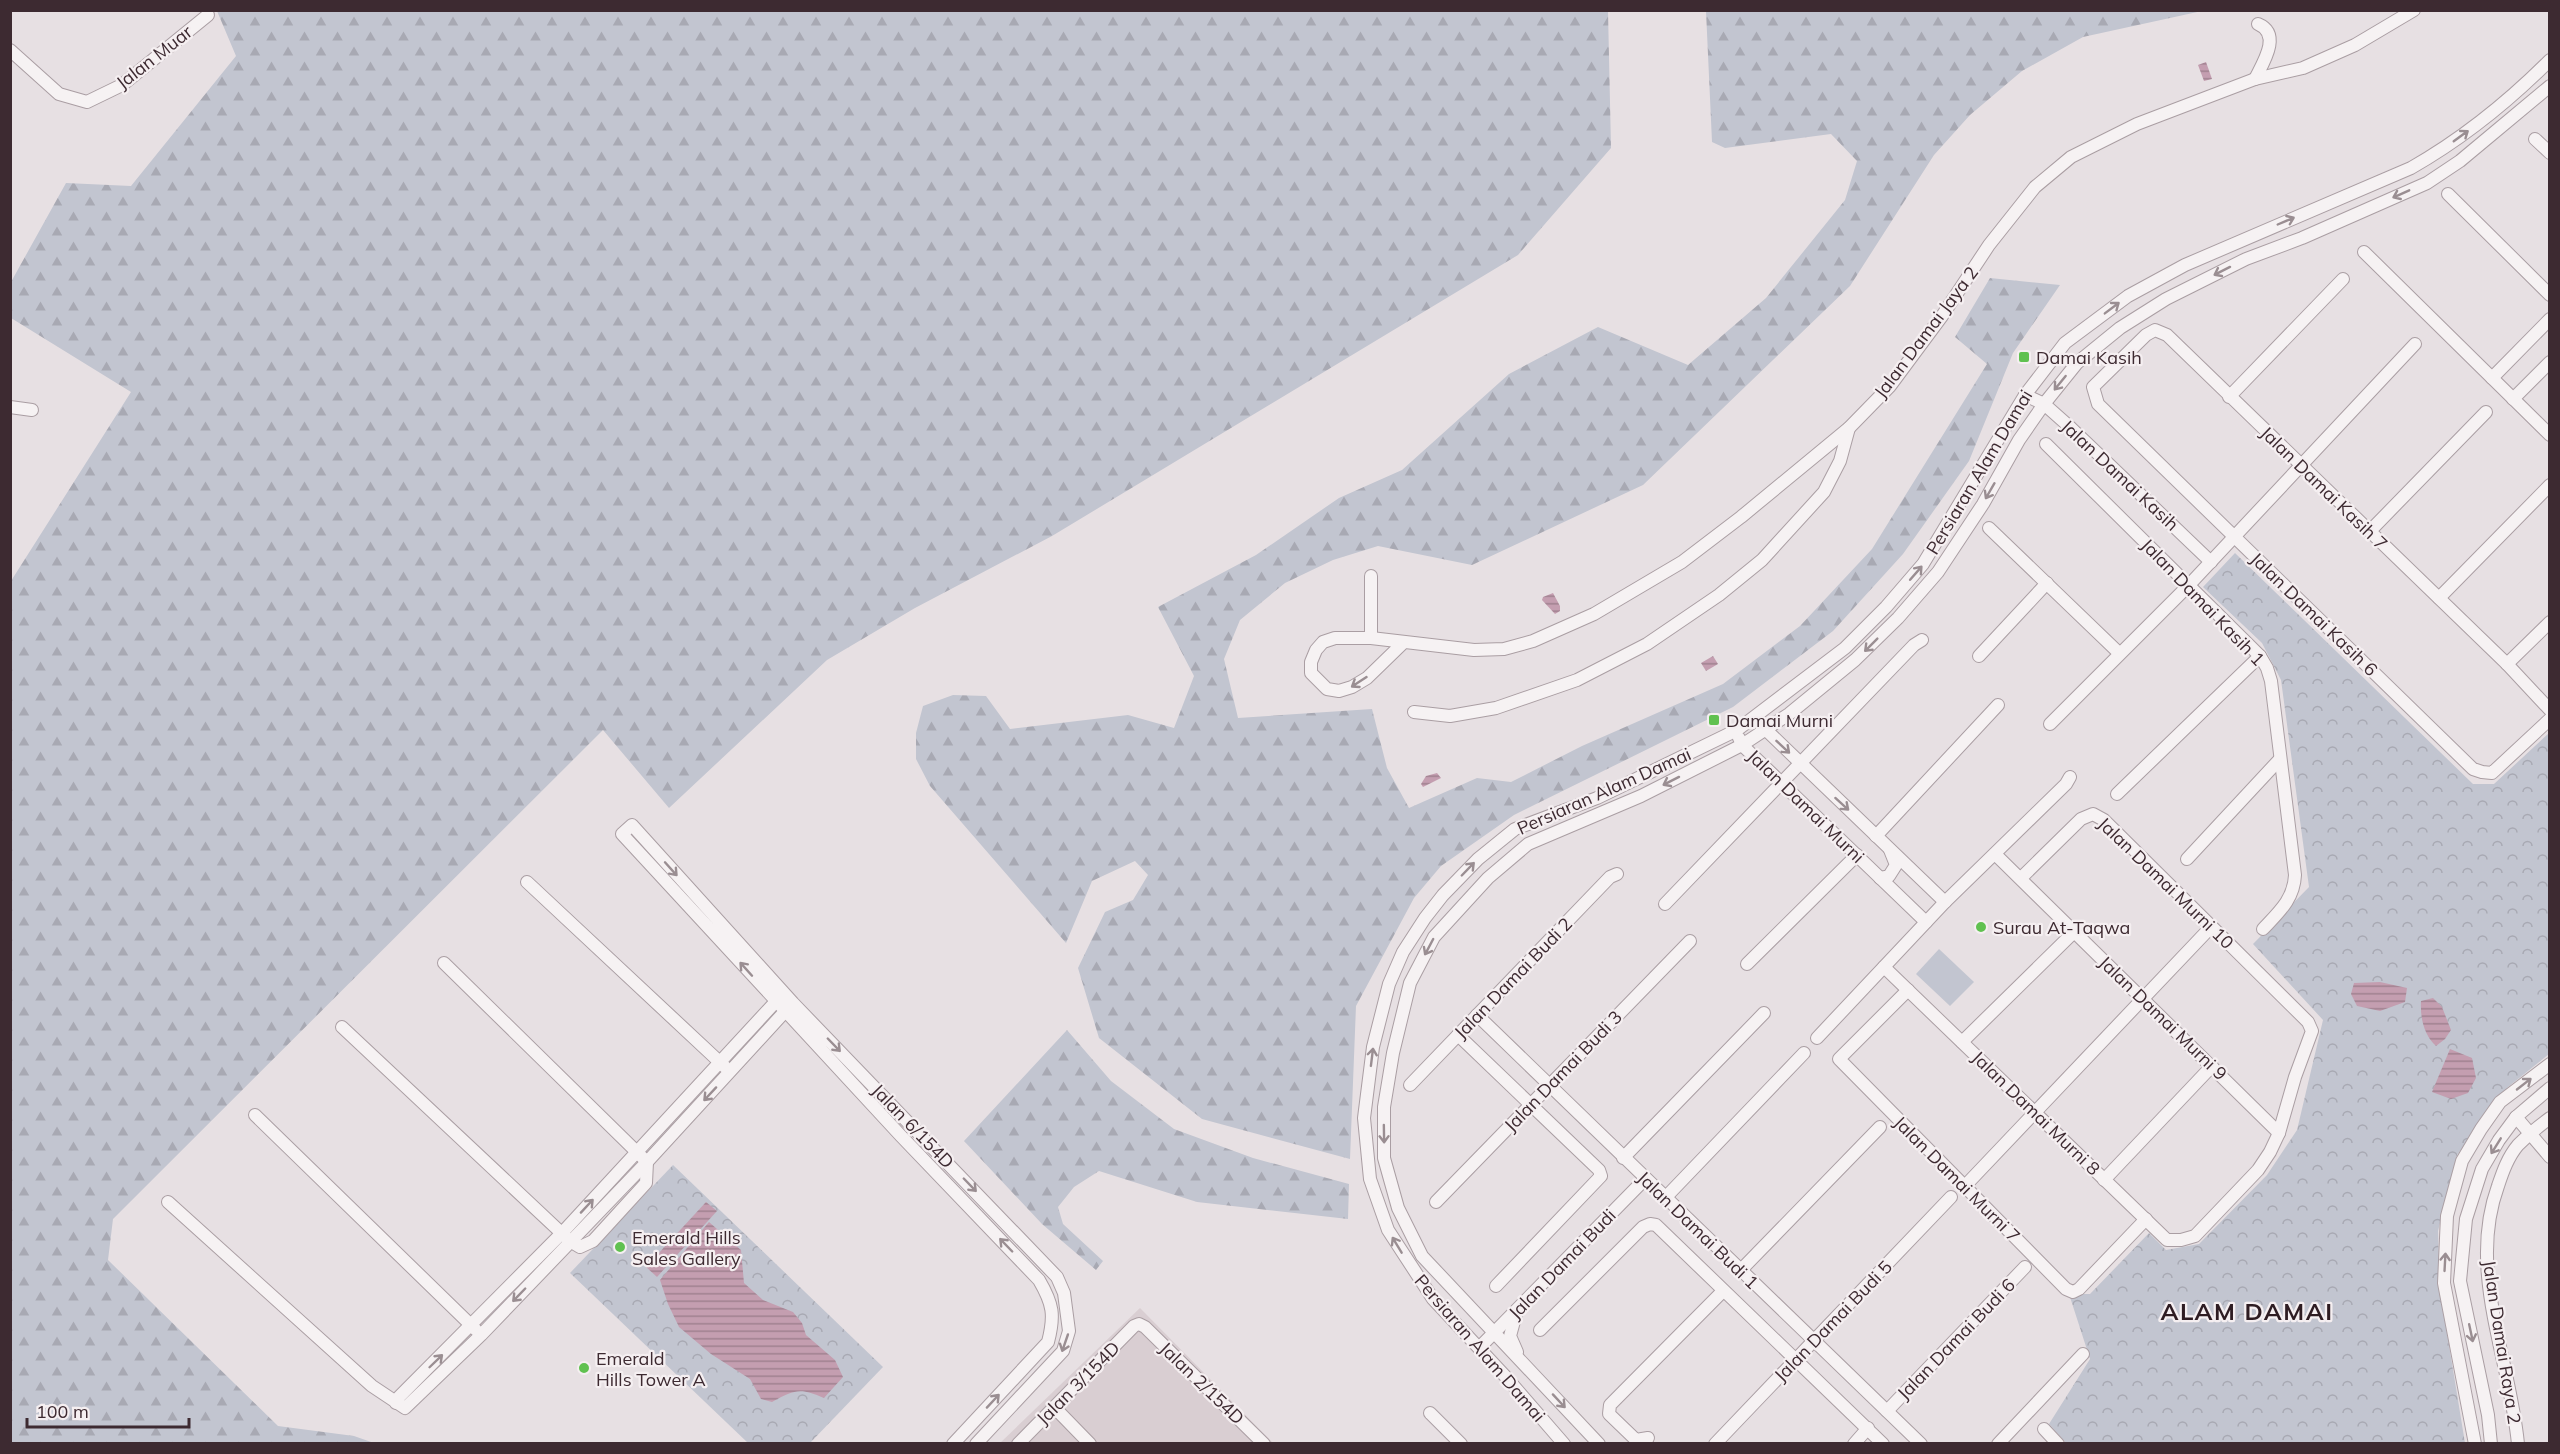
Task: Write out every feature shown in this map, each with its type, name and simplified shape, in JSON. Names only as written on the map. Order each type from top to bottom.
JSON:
[{"type":"street","name":"Jalan Damai Jaya 2","points":[[1402,644],[1366,678],[1352,687],[1339,691],[1327,689],[1311,673],[1311,662],[1323,642],[1335,638],[1371,639],[1474,650],[1504,649],[1533,641],[1594,614],[1682,562],[1741,517],[1849,428],[1890,386],[1942,316],[1989,245],[2034,187],[2071,156],[2118,133],[2255,79],[2303,68],[2355,45],[2414,10]]},
{"type":"street","name":"Jalan Muar","points":[[10,50],[59,94],[87,102],[122,85],[208,15]]},
{"type":"street","points":[[2255,79],[2264,62],[2270,37],[2269,32],[2258,24]]},
{"type":"street","name":"Persiaran Alam Damai","points":[[1564,1443],[1433,1299],[1413,1272],[1388,1230],[1370,1179],[1365,1153],[1364,1118],[1373,1047],[1389,984],[1403,952],[1443,895],[1478,859],[1515,829],[1598,798],[1737,730],[1756,718],[1845,648],[1886,607],[1923,564],[2025,395],[2065,343],[2128,296],[2185,265],[2410,168],[2441,151],[2487,117],[2550,60]]},
{"type":"street","name":"Persiaran Alam Damai","points":[[1599,1443],[1422,1256],[1398,1208],[1384,1158],[1384,1107],[1393,1053],[1410,982],[1434,937],[1488,878],[1528,844],[1641,796],[1742,745],[1766,731],[1856,660],[1898,618],[1938,572],[1983,504],[2019,440],[2044,404],[2077,363],[2120,328],[2166,298],[2246,259],[2301,238],[2427,183],[2460,161],[2550,86]]},
{"type":"street","points":[[2535,139],[2550,153]]},
{"type":"street","points":[[2448,194],[2550,295]]},
{"type":"street","points":[[2364,252],[2550,435]]},
{"type":"street","points":[[2229,397],[2343,279]]},
{"type":"street","points":[[2492,378],[2550,319]]},
{"type":"street","name":"Jalan Damai Kasih 7","points":[[2093,387],[2146,335],[2155,330],[2167,335],[2507,664],[2550,710]]},
{"type":"street","points":[[2049,724],[2189,585],[2415,344]]},
{"type":"street","points":[[2513,399],[2550,362]]},
{"type":"street","name":"Jalan Damai Kasih 6","points":[[2093,387],[2098,404],[2474,769],[2492,773],[2550,719]]},
{"type":"street","name":"Jalan Damai Kasih","points":[[2025,395],[2044,404],[2211,562]]},
{"type":"street","points":[[10,407],[32,410]]},
{"type":"street","points":[[2370,531],[2486,412]]},
{"type":"street","points":[[1414,712],[1450,716],[1496,708],[1577,680],[1647,644],[1719,595],[1762,560],[1824,492],[1840,461],[1849,428]]},
{"type":"street","name":"Jalan Damai Kasih 1","points":[[2046,444],[2260,656],[2267,668],[2271,681],[2295,875],[2294,888],[2282,909],[2263,929]]},
{"type":"street","points":[[2439,598],[2550,485]]},
{"type":"street","points":[[1989,528],[2119,653]]},
{"type":"street","points":[[1371,576],[1371,639]]},
{"type":"street","points":[[1978,656],[2047,583]]},
{"type":"street","points":[[2507,664],[2550,622]]},
{"type":"street","points":[[1665,904],[1914,645],[1922,640]]},
{"type":"street","points":[[2117,794],[2260,656]]},
{"type":"street","points":[[1876,836],[1998,705]]},
{"type":"street","name":"Jalan Damai Murni","points":[[1756,718],[1766,731],[1945,902]]},
{"type":"street","name":"Jalan Damai Murni","points":[[1737,730],[1742,745],[1926,922]]},
{"type":"street","points":[[2187,859],[2280,759]]},
{"type":"street","points":[[1817,1038],[1945,902],[2070,777]]},
{"type":"street","name":"Jalan Damai Murni 10","points":[[2021,878],[2081,819],[2092,814],[2104,819],[2308,1022],[2312,1031],[2295,1077],[2279,1133]]},
{"type":"street","name":"Jalan 6/154D","points":[[627,830],[1039,1280],[1051,1300],[1053,1322],[1048,1342],[953,1443]]},
{"type":"street","name":"Jalan Damai Murni","points":[[1880,878],[1890,876],[1896,865],[1890,849]]},
{"type":"street","name":"Jalan Damai Murni 9","points":[[1995,854],[2279,1133]]},
{"type":"street","points":[[1747,964],[1857,855]]},
{"type":"street","name":"Jalan Damai Budi 2","points":[[1410,1085],[1610,877],[1617,874]]},
{"type":"street","points":[[527,882],[730,1072]]},
{"type":"street","points":[[1443,895],[1459,908]]},
{"type":"street","points":[[1964,1187],[2036,1114],[2211,927]]},
{"type":"street","points":[[1962,1042],[2074,932]]},
{"type":"street","name":"Jalan Damai Budi 3","points":[[1436,1202],[1690,940]]},
{"type":"street","points":[[444,963],[647,1162]]},
{"type":"street","name":"Jalan Damai Murni 8","points":[[1884,967],[2167,1240],[2181,1240],[2195,1236],[2258,1170],[2279,1133]]},
{"type":"street","name":"Jalan Damai Murni 7","points":[[1908,990],[1839,1059],[2066,1289],[2073,1292],[2079,1288],[2146,1219]]},
{"type":"street","points":[[168,1202],[372,1386],[405,1408],[411,1405],[481,1335],[636,1152],[780,997]]},
{"type":"street","points":[[396,1403],[399,1397],[471,1326],[647,1162],[789,1008]]},
{"type":"street","name":"Jalan 6/154D","points":[[789,1008],[1046,1264],[1057,1277],[1064,1293],[1069,1331],[1063,1351],[976,1443]]},
{"type":"street","points":[[1623,1158],[1764,1014]]},
{"type":"street","name":"Jalan Damai Budi 1","points":[[1477,1015],[1548,1086],[1921,1443]]},
{"type":"street","points":[[342,1027],[566,1237]]},
{"type":"street","name":"Jalan Damai Budi","points":[[1458,1035],[1599,1170],[1601,1176],[1496,1286]]},
{"type":"street","points":[[1665,1198],[1804,1053]]},
{"type":"street","points":[[2475,1443],[2444,1283],[2447,1216],[2462,1161],[2481,1129],[2500,1102],[2550,1064]]},
{"type":"street","points":[[2104,1180],[2212,1066]]},
{"type":"street","points":[[2491,1443],[2488,1415],[2460,1281],[2466,1219],[2482,1169],[2516,1117],[2550,1088]]},
{"type":"street","points":[[255,1115],[481,1335]]},
{"type":"street","points":[[2516,1117],[2550,1157]]},
{"type":"street","name":"Jalan Damai Raya 2","points":[[2518,1443],[2490,1297],[2486,1239],[2492,1203],[2506,1164],[2517,1146],[2550,1118]]},
{"type":"street","points":[[1741,1270],[1880,1127]]},
{"type":"street","name":"Jalan Damai Budi","points":[[1479,1348],[1516,1313],[1645,1179]]},
{"type":"street","name":"Jalan Damai Budi 5","points":[[1714,1443],[1797,1360],[1951,1197]]},
{"type":"street","name":"Jalan Damai Budi","points":[[1540,1330],[1643,1227],[1650,1224],[1656,1225],[1723,1291]]},
{"type":"street","name":"Jalan Damai Budi 6","points":[[1887,1411],[2025,1267]]},
{"type":"street","points":[[1648,1438],[1636,1440],[1609,1414],[1610,1405],[1723,1291],[1884,1443]]},
{"type":"street","points":[[1471,1309],[1491,1319],[1516,1313],[1510,1336],[1520,1359]]},
{"type":"street","name":"Jalan 3/154D","points":[[1018,1443],[1134,1326],[1139,1324]]},
{"type":"street","name":"Jalan 2/154D","points":[[1139,1324],[1145,1327],[1264,1443]]},
{"type":"street","points":[[1998,1443],[2084,1354]]},
{"type":"street","points":[[1054,1407],[1090,1443]]},
{"type":"street","points":[[1430,1413],[1458,1443]]},
{"type":"street","points":[[1854,1443],[1868,1428]]},
{"type":"street","points":[[2044,1429],[2058,1443]]},
{"type":"shaded area","points":[[2206,62],[2212,79],[2204,81],[2198,65]]},
{"type":"shaded area","points":[[1553,593],[1560,606],[1560,611],[1555,614],[1542,600],[1543,597]]},
{"type":"shaded area","points":[[1713,656],[1718,664],[1706,671],[1701,663]]},
{"type":"shaded area","points":[[1437,773],[1441,778],[1423,787],[1421,784],[1426,776]]},
{"type":"shaded area","points":[[2380,982],[2407,988],[2405,1002],[2380,1011],[2357,1006],[2351,994],[2354,983]]},
{"type":"shaded area","points":[[2433,998],[2442,1007],[2451,1030],[2436,1046],[2426,1031],[2421,1014],[2421,1001]]},
{"type":"shaded area","points":[[2450,1049],[2472,1058],[2476,1078],[2468,1093],[2451,1099],[2432,1092]]},
{"type":"shaded area","points":[[706,1202],[717,1211],[657,1277],[646,1267]]},
{"type":"shaded area","points":[[709,1222],[741,1250],[744,1283],[763,1300],[793,1312],[802,1323],[806,1335],[835,1360],[843,1377],[824,1398],[798,1391],[772,1402],[761,1399],[750,1379],[711,1354],[679,1327],[660,1280]]},
{"type":"shaded area","points":[[1140,1308],[1273,1443],[999,1444]]},
{"type":"green space","points":[[217,11],[1608,11],[1611,148],[1518,255],[1052,536],[915,608],[827,660],[669,808],[603,730],[113,1219],[108,1260],[278,1426],[354,1436],[374,1443],[11,1443],[11,581],[131,392],[11,318],[11,282],[66,183],[131,186],[236,56]]},
{"type":"green space","points":[[1706,11],[2202,11],[2083,37],[2022,71],[1970,115],[1934,155],[1850,286],[1643,485],[1472,565],[1378,546],[1333,560],[1285,583],[1240,620],[1224,659],[1238,718],[1372,709],[1387,768],[1409,808],[1477,778],[1511,782],[1582,746],[1723,684],[1800,626],[1872,549],[1987,364],[1955,337],[1990,278],[2060,285],[2013,353],[1969,461],[1903,554],[1833,631],[1733,707],[1514,815],[1441,866],[1414,898],[1356,1006],[1350,1159],[1202,1119],[1099,1038],[1078,968],[1105,912],[1133,900],[1148,875],[1135,861],[1092,881],[1066,943],[930,786],[916,759],[916,733],[923,706],[953,695],[986,696],[1010,729],[1128,715],[1174,728],[1194,676],[1158,607],[1256,555],[1339,498],[1402,470],[1509,374],[1598,327],[1688,365],[1766,298],[1845,200],[1857,161],[1831,134],[1725,148],[1712,142]]},
{"type":"green space","points":[[2235,553],[2473,784],[2494,784],[2549,733],[2549,1054],[2508,1087],[2457,1155],[2438,1231],[2440,1290],[2465,1443],[2067,1444],[2049,1424],[2090,1359],[2069,1294],[2090,1294],[2149,1233],[2166,1250],[2199,1244],[2267,1175],[2297,1130],[2323,1020],[2253,944],[2309,887],[2281,680],[2262,643],[2203,587]]},
{"type":"green space","points":[[1939,949],[1974,982],[1950,1006],[1916,974]]},
{"type":"green space","points":[[1067,1030],[1111,1081],[1174,1129],[1253,1158],[1349,1184],[1348,1219],[1197,1202],[1099,1171],[1074,1187],[1058,1207],[1063,1224],[1103,1261],[1096,1270],[1042,1224],[964,1141]]},
{"type":"green space","points":[[673,1165],[883,1367],[810,1443],[748,1443],[570,1273]]},
{"type":"place","name":"Damai Kasih","points":[[2024,357]]},
{"type":"place","name":"Damai Murni","points":[[1714,720]]},
{"type":"place","name":"Surau At-Taqwa","points":[[1981,927]]},
{"type":"place","name":"Emerald Hills Sales Gallery","points":[[620,1247]]},
{"type":"place","name":"Emerald Hills Tower A","points":[[584,1368]]},
{"type":"district","name":"ALAM DAMAI","points":[[2247,1311]]}]
